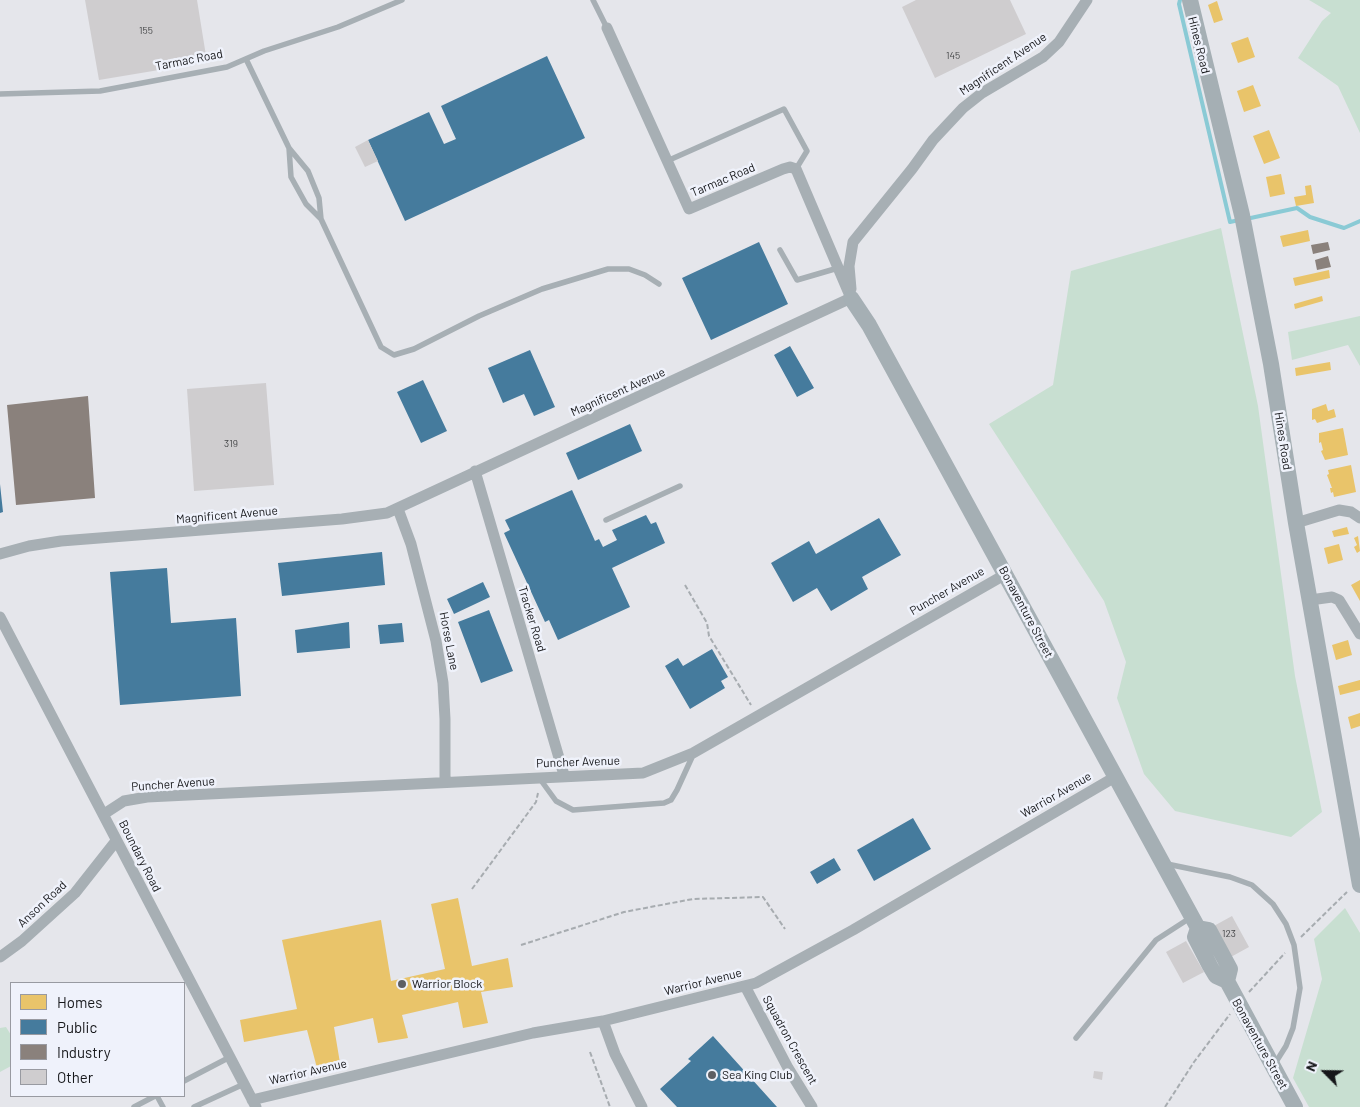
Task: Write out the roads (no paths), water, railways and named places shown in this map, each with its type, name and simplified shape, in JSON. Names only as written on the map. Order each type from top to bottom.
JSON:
[{"type":"street","name":"Magnificent Avenue","points":[[0,554],[29,546],[61,541],[342,519],[398,510],[475,471],[730,356],[851,298],[849,266],[853,242],[933,140],[963,108],[982,93],[1043,56],[1059,42],[1087,0]]},
{"type":"street","name":"Hines Road","points":[[1190,0],[1243,221],[1271,364],[1296,523],[1359,883]]},
{"type":"street","name":"Tarmac Road","points":[[607,28],[689,210],[783,169],[790,167],[796,169]]},
{"type":"street","points":[[796,169],[851,298]]},
{"type":"street","name":"Bonaventure Street","points":[[851,298],[869,325],[1195,922],[1195,937],[1210,966],[1216,976],[1227,981],[1272,1068],[1295,1107]]},
{"type":"street","name":"Tracker Road","points":[[475,471],[564,775]]},
{"type":"street","name":"Horse Lane","points":[[398,510],[411,544],[436,641],[444,701],[445,782]]},
{"type":"street","points":[[1296,523],[1339,510],[1351,512],[1360,518]]},
{"type":"street","name":"Puncher Avenue","points":[[104,814],[124,801],[146,797],[564,775],[643,773],[693,753],[1006,574]]},
{"type":"street","points":[[1310,600],[1332,597],[1339,600],[1360,634]]},
{"type":"street","name":"Boundary Road","points":[[0,617],[254,1103]]},
{"type":"street","name":"Warrior Avenue","points":[[254,1103],[534,1033],[603,1021],[766,979],[1116,777]]},
{"type":"street","name":"Anson Road","points":[[0,957],[22,941],[76,893],[116,841]]},
{"type":"street","name":"Squadron Crescent","points":[[744,986],[788,1068],[812,1107]]},
{"type":"street","points":[[603,1021],[616,1054],[642,1107]]},
{"type":"lane","name":"Tarmac Road","points":[[0,94],[100,91],[227,67],[338,27],[402,0]]},
{"type":"lane","name":"Tarmac Road","points":[[593,0],[607,28]]},
{"type":"lane","points":[[246,59],[289,148],[308,171],[319,198],[321,219],[381,348],[394,355],[414,349],[479,316],[542,289],[608,269],[628,269],[659,284]]},
{"type":"lane","points":[[667,161],[784,109],[807,151],[796,169]]},
{"type":"lane","points":[[289,148],[291,176],[306,204],[321,219]]},
{"type":"lane","points":[[780,250],[797,280],[838,268]]},
{"type":"lane","points":[[606,520],[680,486]]},
{"type":"lane","points":[[539,777],[556,800],[573,810],[664,803],[671,800],[677,790],[693,753]]},
{"type":"lane","points":[[1163,863],[1230,877],[1252,885],[1274,904],[1286,924],[1294,944],[1300,988],[1298,1004],[1286,1046],[1272,1068]]},
{"type":"lane","points":[[1076,1038],[1156,940],[1195,922]]},
{"type":"lane","points":[[185,1080],[230,1057]]},
{"type":"lane","points":[[194,1107],[244,1084]]},
{"type":"lane","points":[[134,1107],[154,1097]]},
{"type":"waterway","points":[[1180,0],[1179,4],[1230,222],[1239,220]]},
{"type":"waterway","points":[[1246,219],[1297,208],[1310,217],[1344,228],[1360,221]]},
{"type":"place","name":"Warrior Block","points":[[402,984]]},
{"type":"place","name":"Sea King Club","points":[[712,1075]]}]
